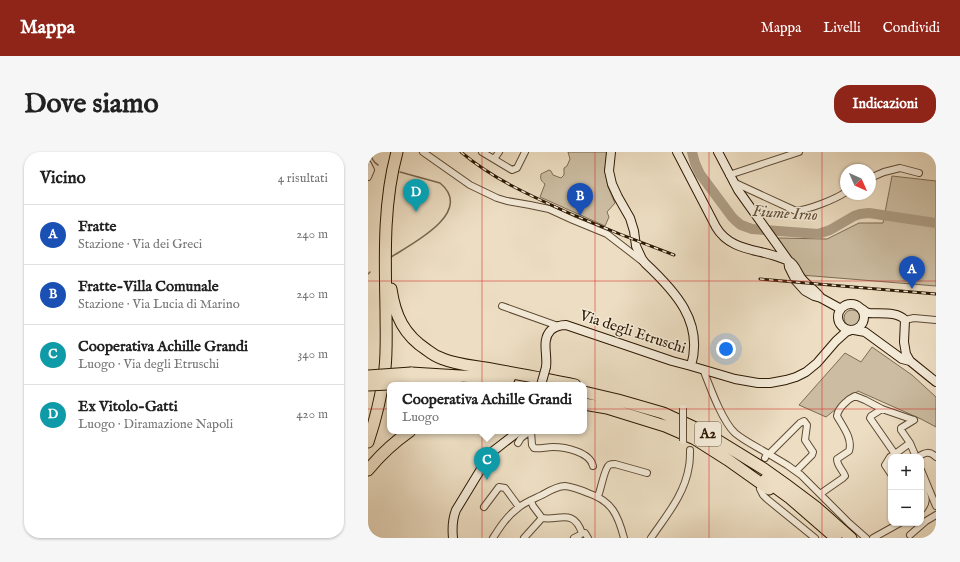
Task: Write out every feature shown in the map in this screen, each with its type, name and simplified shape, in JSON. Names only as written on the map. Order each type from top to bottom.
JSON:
[{"type":"highway","points":[[369,415],[378,367],[378,259],[380,209],[385,170],[390,152]]},
{"type":"highway","points":[[368,442],[379,404],[385,367],[386,265],[389,196],[397,152]]},
{"type":"highway","points":[[389,196],[405,152]]},
{"type":"highway","points":[[386,265],[394,305],[400,321],[417,344],[431,354],[442,359],[464,365],[558,382]]},
{"type":"highway","points":[[368,376],[505,379],[529,382]]},
{"type":"highway","points":[[368,385],[411,378],[456,382]]},
{"type":"highway","points":[[587,388],[651,404],[706,428],[762,463],[792,484],[817,508]]},
{"type":"highway","name":"A2","points":[[587,393],[663,413],[704,432],[764,469],[817,508],[851,538]]},
{"type":"highway","points":[[587,399],[609,403],[638,412],[670,423],[697,435],[743,463],[790,498]]},
{"type":"highway","name":"A2","points":[[587,405],[607,408],[665,426],[695,439],[774,492],[790,498],[836,538]]},
{"type":"highway","points":[[368,470],[380,455],[406,434]]},
{"type":"main road","points":[[611,152],[609,171],[612,184],[618,198],[630,218],[636,246],[642,259],[645,264],[670,288],[682,306],[692,326],[695,344],[691,366]]},
{"type":"main road","points":[[677,152],[716,227],[723,237],[728,241],[742,247],[788,260]]},
{"type":"main road","points":[[718,152],[740,194],[788,260],[789,267],[796,281],[805,291],[822,298],[841,309]]},
{"type":"main road","points":[[904,342],[899,348],[895,349],[875,336],[872,336],[862,330],[852,330],[843,327],[839,320],[839,313],[844,306],[852,304],[859,306],[866,312],[898,315],[903,318],[905,320],[904,342],[906,354],[910,361],[936,382]]},
{"type":"main road","points":[[703,369],[735,379],[758,383],[770,383],[796,377],[806,372],[817,363],[846,332],[860,327],[864,322],[862,309]]},
{"type":"main road","name":"Via degli Etruschi","points":[[542,382],[546,367],[545,347],[547,336],[558,326],[568,325],[672,361],[703,369]]},
{"type":"main road","points":[[872,336],[902,359],[910,361]]},
{"type":"main road","points":[[453,538],[452,527],[454,515],[487,459],[492,452],[515,434]]},
{"type":"street","points":[[423,152],[470,185],[497,198],[549,209],[607,234],[645,264]]},
{"type":"street","points":[[482,152],[512,170],[519,164],[525,152]]},
{"type":"street","points":[[494,159],[499,152]]},
{"type":"street","points":[[731,178],[799,152]]},
{"type":"street","points":[[368,164],[371,170],[368,177]]},
{"type":"street","points":[[876,175],[900,168],[919,174]]},
{"type":"street","points":[[731,178],[796,211],[806,209],[840,196]]},
{"type":"street","points":[[756,192],[748,201],[757,212],[760,220]]},
{"type":"street","points":[[502,306],[558,326]]},
{"type":"street","points":[[905,320],[910,318],[936,320]]},
{"type":"street","points":[[703,369],[721,412],[735,434],[804,477],[866,538]]},
{"type":"street","points":[[820,494],[845,476],[838,464],[837,459],[849,451],[850,445],[847,433],[837,416],[839,410],[855,396],[882,409],[914,420],[901,428],[901,430],[916,454]]},
{"type":"street","points":[[683,408],[683,441]]},
{"type":"street","points":[[882,409],[870,418],[895,454],[910,443]]},
{"type":"street","points":[[767,455],[800,423],[804,421],[807,425],[805,440],[813,452],[812,455],[796,471]]},
{"type":"street","points":[[518,443],[526,434]]},
{"type":"street","points":[[530,434],[534,448],[554,447],[569,449],[592,461],[593,466]]},
{"type":"street","points":[[651,538],[680,494],[687,476],[690,450]]},
{"type":"street","points":[[922,454],[933,454],[936,458]]},
{"type":"street","points":[[888,460],[884,465],[888,470]]},
{"type":"street","points":[[598,496],[606,471],[610,465],[616,464],[647,473]]},
{"type":"street","points":[[924,477],[936,506]]},
{"type":"street","points":[[493,538],[508,517],[519,506],[553,489],[564,486],[598,496],[607,502],[616,514],[624,538]]},
{"type":"street","points":[[484,508],[499,487],[505,488],[519,506]]},
{"type":"street","points":[[760,489],[767,499],[815,538]]},
{"type":"street","points":[[924,494],[926,500],[924,506]]},
{"type":"street","points":[[531,501],[542,518],[570,518],[576,522],[582,533],[585,533],[588,538]]},
{"type":"street","points":[[910,535],[926,521],[936,515]]},
{"type":"street","points":[[524,538],[542,518]]},
{"type":"street","points":[[872,538],[894,526]]},
{"type":"street","points":[[574,538],[582,533]]},
{"type":"shaded area","points":[[568,152],[607,152],[605,170],[608,187],[615,203],[607,212],[609,217],[605,226],[540,197],[545,184],[541,180],[541,174],[549,170],[553,175],[561,178],[564,175],[564,168],[567,166],[570,159]]},
{"type":"shaded area","points":[[892,176],[936,181],[936,286],[801,275],[778,238],[827,239],[859,223],[883,223]]},
{"type":"shaded area","points":[[852,310],[858,312],[860,318],[858,324],[852,326],[846,324],[844,318],[846,312]]},
{"type":"shaded area","points":[[872,347],[912,375],[936,397],[936,427],[858,391],[826,417],[799,405],[845,353],[861,362]]},
{"type":"waterway","points":[[370,152],[372,159],[378,165]]},
{"type":"waterway","name":"Fiume Irno","points":[[692,152],[700,174],[732,217],[741,225],[752,229],[818,234],[830,230],[854,216],[869,213],[936,223]]},
{"type":"waterway","points":[[391,257],[425,236],[445,216],[450,205],[449,194],[440,183],[400,172]]},
{"type":"railway","points":[[461,152],[473,162],[499,179],[555,207],[674,255]]},
{"type":"railway","points":[[760,279],[936,294]]},
{"type":"place","name":"Ex Vitolo-Gatti","points":[[416,212]]},
{"type":"place","name":"Fratte-Villa Comunale","points":[[580,216]]},
{"type":"place","name":"Fratte","points":[[912,289]]},
{"type":"place","name":"Cooperativa Achille Grandi","points":[[487,480]]}]
